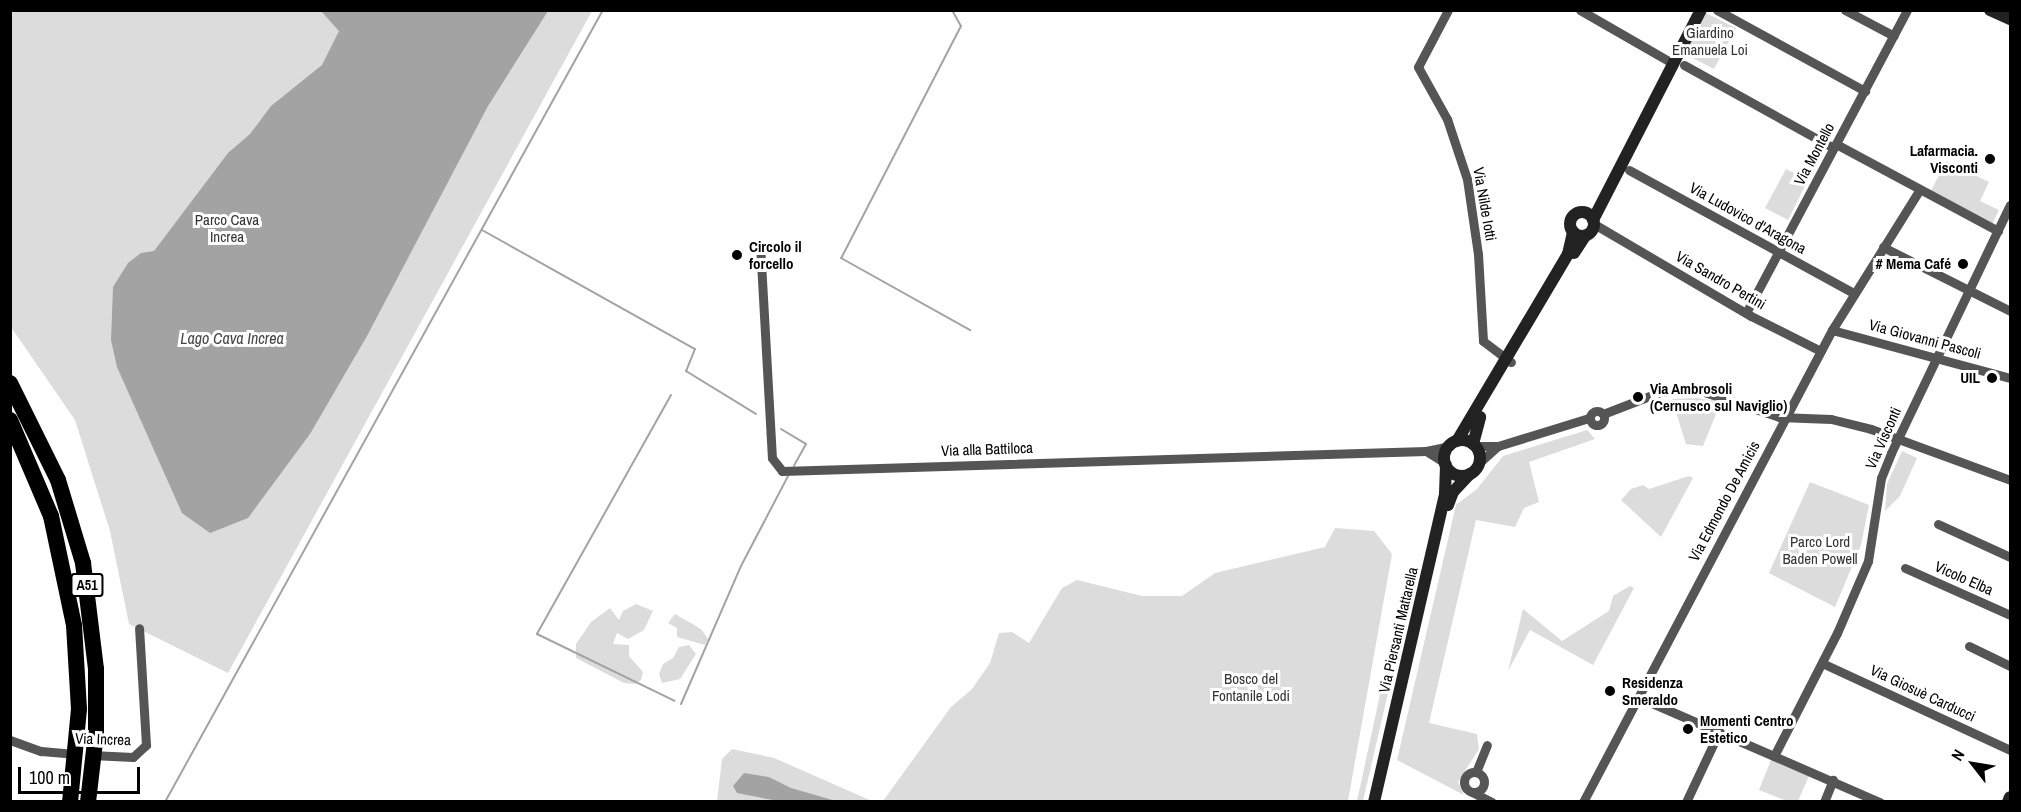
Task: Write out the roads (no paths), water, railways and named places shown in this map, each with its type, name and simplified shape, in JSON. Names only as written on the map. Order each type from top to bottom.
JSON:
[{"type":"highway","name":"A51","points":[[10,383],[52,464],[83,563],[97,676],[96,733],[88,801]]},
{"type":"highway","name":"A51","points":[[10,420],[51,516],[74,625],[80,698],[70,801]]},
{"type":"street","name":"Via Nilde Iotti","points":[[1448,10],[1418,63],[1419,71],[1445,113],[1469,189],[1483,341],[1510,361]]},
{"type":"street","points":[[1580,10],[1675,64],[1998,231]]},
{"type":"street","points":[[1675,64],[1695,10]]},
{"type":"street","points":[[1479,463],[1474,445],[1480,418],[1587,226],[1596,202],[1675,64],[1701,10]]},
{"type":"street","points":[[1717,10],[1864,91]]},
{"type":"street","points":[[1845,10],[1894,36]]},
{"type":"street","name":"Via Montello","points":[[1747,311],[1907,10]]},
{"type":"street","points":[[1990,10],[2010,19]]},
{"type":"street","name":"Via Ludovico d'Aragona","points":[[1629,170],[1854,293]]},
{"type":"street","name":"Via Edmondo De Amicis","points":[[1583,801],[1832,330],[1920,189]]},
{"type":"street","name":"Via Visconti","points":[[1774,756],[1822,663],[1868,561],[1881,478],[2010,205]]},
{"type":"street","name":"Via Sandro Pertini","points":[[1587,226],[1607,233],[1821,351]]},
{"type":"street","name":"Via alla Battiloca","points":[[760,244],[772,458],[782,471],[1426,452],[1454,444]]},
{"type":"street","points":[[1883,247],[2010,311]]},
{"type":"street","name":"Via Giovanni Pascoli","points":[[1832,330],[2010,378]]},
{"type":"street","points":[[1445,464],[1454,444],[1510,361]]},
{"type":"street","points":[[1454,444],[1498,446],[1587,421],[1594,411],[1606,415],[1660,392],[1689,389],[1718,394],[1785,417],[1831,419],[1899,438],[2010,480]]},
{"type":"street","points":[[1426,452],[1445,464],[1456,475],[1470,474],[1498,446]]},
{"type":"street","name":"Via Piersanti Mattarella","points":[[1374,801],[1444,494],[1445,464]]},
{"type":"street","name":"Via Piersanti Mattarella","points":[[1380,801],[1449,502],[1470,474]]},
{"type":"street","points":[[1938,524],[2010,557]]},
{"type":"street","name":"Vicolo Elba","points":[[1905,568],[2010,615]]},
{"type":"street","name":"Via Increa","points":[[10,740],[41,751],[130,757],[140,754],[147,740],[139,628]]},
{"type":"street","points":[[1969,646],[2010,666]]},
{"type":"street","name":"Via Giosuè Carducci","points":[[1822,663],[2010,750]]},
{"type":"street","points":[[1638,697],[1718,734],[1880,801]]},
{"type":"street","points":[[1686,801],[1718,734]]},
{"type":"street","points":[[1486,745],[1476,772],[1464,780],[1471,792],[1489,800]]},
{"type":"street","points":[[1476,772],[1483,778],[1482,788],[1489,800]]},
{"type":"street","points":[[1824,801],[1833,780]]},
{"type":"street","points":[[1471,792],[1482,788]]},
{"type":"street","points":[[2008,801],[2010,797]]},
{"type":"water","name":"Lago Cava Increa","points":[[321,11],[548,11],[488,106],[367,336],[310,434],[248,518],[210,533],[182,513],[117,367],[111,340],[113,287],[128,263],[141,253],[154,251],[228,153],[250,134],[271,106],[322,65],[339,31]]},
{"type":"water","points":[[744,773],[769,777],[791,788],[836,801],[778,801],[737,793],[733,786]]},
{"type":"waterway","points":[[165,802],[603,10]]},
{"type":"waterway","points":[[952,10],[961,26],[841,258],[970,330]]},
{"type":"waterway","points":[[482,230],[695,349],[686,371],[756,414]]},
{"type":"waterway","points":[[671,395],[537,634],[675,701]]},
{"type":"waterway","points":[[781,429],[806,444],[794,466]]},
{"type":"waterway","points":[[681,704],[741,566],[788,476]]},
{"type":"place","name":"Lafarmacia. Visconti","points":[[1990,159]]},
{"type":"place","name":"Circolo il forcello","points":[[737,255]]},
{"type":"place","name":"# Mema Café","points":[[1963,264]]},
{"type":"place","name":"UIL","points":[[1992,378]]},
{"type":"place","name":"Via Ambrosoli (Cernusco sul Naviglio)","points":[[1638,397]]},
{"type":"place","name":"Residenza Smeraldo","points":[[1610,691]]},
{"type":"place","name":"Momenti Centro Estetico","points":[[1688,729]]},
{"type":"park label","name":"Giardino Emanuela Loi","points":[[1710,40]]},
{"type":"park label","name":"Parco Cava Increa","points":[[227,228]]},
{"type":"park label","name":"Parco Lord Baden Powell","points":[[1820,550]]},
{"type":"park label","name":"Bosco del Fontanile Lodi","points":[[1251,686]]}]
